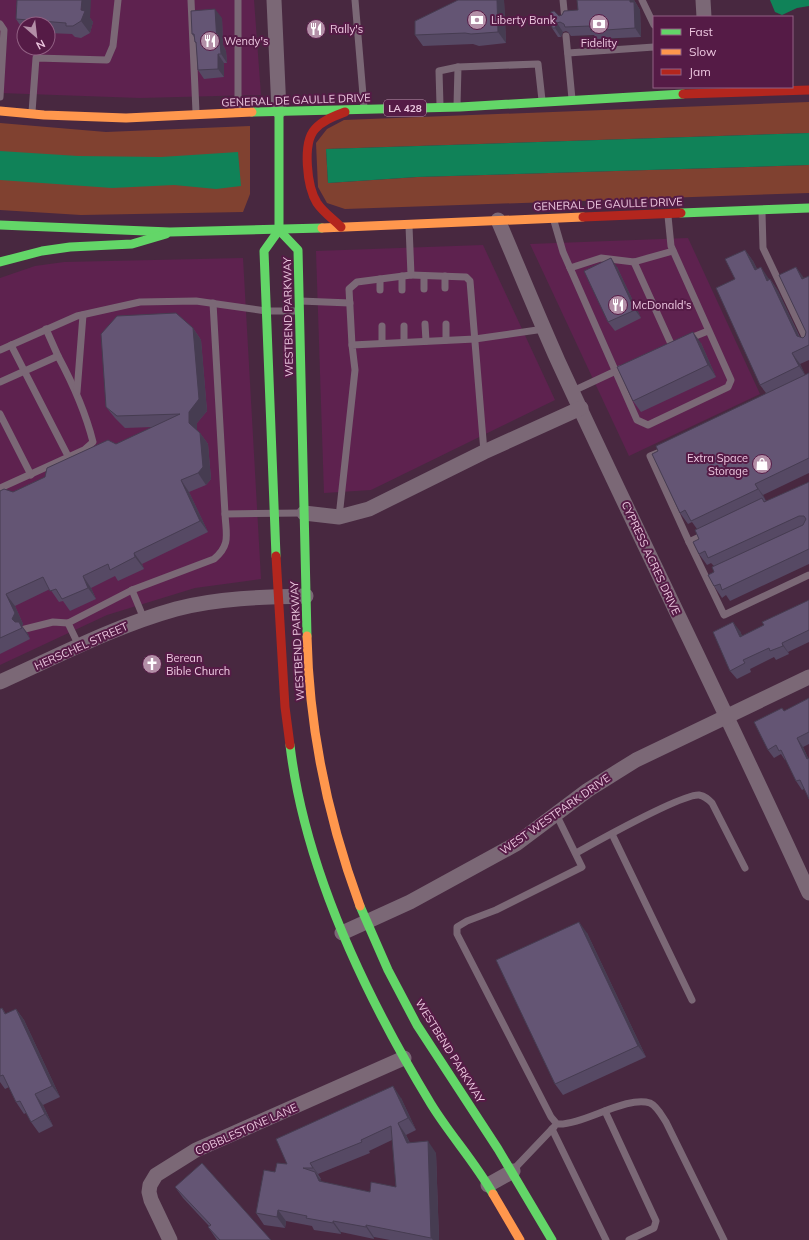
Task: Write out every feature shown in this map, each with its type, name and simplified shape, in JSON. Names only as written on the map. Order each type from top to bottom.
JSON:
[{"type":"street","points":[[274,0],[279,111],[279,230]]},
{"type":"street","points":[[703,0],[704,16]]},
{"type":"street","name":"GENERAL DE GAULLE DRIVE","points":[[0,111],[98,118],[196,116],[279,111],[440,108],[572,101],[671,91],[809,90]]},
{"type":"street","points":[[341,227],[314,198],[311,188],[307,149],[312,133],[323,123],[350,110]]},
{"type":"street","name":"GENERAL DE GAULLE DRIVE","points":[[0,225],[170,232],[279,230],[809,208]]},
{"type":"street","name":"CYPRESS ACRES DRIVE","points":[[498,220],[573,391],[725,716],[757,779],[809,893]]},
{"type":"street","name":"WESTBEND PARKWAY","points":[[520,1240],[488,1185],[432,1105],[379,1013],[331,906],[304,817],[291,755],[285,707],[274,513],[264,251],[279,230],[298,250],[308,674],[315,734],[325,785],[351,880],[387,966],[417,1025],[513,1170],[552,1240]]},
{"type":"street","points":[[0,262],[42,251],[132,244],[170,232]]},
{"type":"street","points":[[304,513],[339,517],[368,509],[484,452],[581,408]]},
{"type":"street","name":"HERSCHEL STREET","points":[[0,682],[111,631],[177,609],[207,603],[278,596],[306,596]]},
{"type":"street","name":"WEST WESTPARK DRIVE","points":[[342,933],[368,923],[441,886],[516,844],[588,790],[636,760],[809,677]]},
{"type":"street","name":"COBBLESTONE LANE","points":[[170,1240],[151,1200],[149,1192],[150,1185],[156,1174],[196,1150],[404,1058]]},
{"type":"street","points":[[488,1185],[513,1170]]},
{"type":"lane","points":[[32,114],[36,58],[107,60],[113,46],[118,0]]},
{"type":"lane","points":[[191,0],[196,116]]},
{"type":"lane","points":[[238,0],[238,113]]},
{"type":"lane","points":[[355,0],[364,109]]},
{"type":"lane","points":[[563,0],[565,20]]},
{"type":"lane","points":[[642,0],[653,23]]},
{"type":"lane","points":[[0,24],[4,30],[0,97]]},
{"type":"lane","points":[[566,36],[572,101]]},
{"type":"lane","points":[[568,53],[653,47]]},
{"type":"lane","points":[[440,108],[439,71],[458,67],[538,64],[542,102]]},
{"type":"lane","points":[[457,107],[458,67]]},
{"type":"lane","points":[[762,210],[763,248],[809,345]]},
{"type":"lane","points":[[553,218],[563,252],[637,420],[648,425],[728,387],[731,380],[673,252],[671,246],[668,214]]},
{"type":"lane","points":[[409,224],[411,275]]},
{"type":"lane","points":[[570,268],[601,258],[634,262],[673,252]]},
{"type":"lane","points":[[634,262],[669,348],[708,331]]},
{"type":"lane","points":[[339,517],[355,370],[349,288],[357,282],[411,275],[466,277],[470,281],[484,452]]},
{"type":"lane","points":[[402,276],[402,290]]},
{"type":"lane","points":[[424,276],[424,289]]},
{"type":"lane","points":[[445,276],[445,288]]},
{"type":"lane","points":[[380,279],[380,290]]},
{"type":"lane","points":[[0,350],[46,329],[83,315],[140,302],[196,301],[266,310],[300,311]]},
{"type":"lane","points":[[300,301],[350,303]]},
{"type":"lane","points":[[25,629],[53,622],[68,623],[132,590],[214,559],[224,552],[227,542],[213,303]]},
{"type":"lane","points":[[78,392],[83,315]]},
{"type":"lane","points":[[425,324],[426,341]]},
{"type":"lane","points":[[446,324],[446,340]]},
{"type":"lane","points":[[382,326],[382,342]]},
{"type":"lane","points":[[404,326],[404,342]]},
{"type":"lane","points":[[0,488],[69,458],[84,450],[93,442],[78,392],[58,356],[46,329]]},
{"type":"lane","points":[[352,344],[475,339],[545,329]]},
{"type":"lane","points":[[11,345],[69,458]]},
{"type":"lane","points":[[0,382],[58,356]]},
{"type":"lane","points":[[573,391],[630,365]]},
{"type":"lane","points":[[0,414],[31,475]]},
{"type":"lane","points":[[664,450],[650,456],[689,542],[710,578],[724,615],[809,575]]},
{"type":"lane","points":[[225,514],[304,513]]},
{"type":"lane","points":[[689,542],[710,532]]},
{"type":"lane","points":[[132,590],[144,619]]},
{"type":"lane","points":[[68,623],[79,646]]},
{"type":"lane","points":[[576,853],[685,798],[698,795],[705,796],[712,803],[745,868]]},
{"type":"lane","points":[[556,814],[582,868],[496,910],[467,921],[457,928],[457,934],[551,1117],[558,1124]]},
{"type":"lane","points":[[612,834],[692,1000]]},
{"type":"lane","points":[[513,1170],[558,1124],[566,1124],[632,1103],[650,1103],[657,1109],[666,1122],[724,1240]]},
{"type":"lane","points":[[605,1111],[656,1221],[654,1228],[629,1240]]},
{"type":"lane","points":[[552,1129],[606,1240]]},
{"type":"shaded area","points":[[0,0],[254,0],[261,95],[140,98],[0,93]]},
{"type":"shaded area","points":[[770,0],[809,0],[809,6],[797,8],[782,15],[775,12]]},
{"type":"shaded area","points":[[809,102],[809,133],[326,149],[328,183],[417,177],[809,165],[809,193],[345,209],[327,203],[318,187],[316,143],[327,129],[344,120]]},
{"type":"shaded area","points":[[0,123],[106,132],[250,126],[250,194],[243,212],[81,215],[0,210]]},
{"type":"shaded area","points":[[809,133],[809,165],[417,177],[328,183],[326,149]]},
{"type":"shaded area","points":[[0,151],[78,156],[161,157],[238,152],[241,186],[216,189],[174,185],[112,188],[0,180]]},
{"type":"shaded area","points":[[688,238],[760,394],[629,456],[530,244]]},
{"type":"shaded area","points":[[483,245],[555,400],[371,490],[324,493],[316,251]]},
{"type":"shaded area","points":[[243,258],[261,579],[195,588],[107,615],[0,665],[0,278],[35,266],[64,262]]},
{"type":"building","points":[[17,0],[82,0],[81,10],[85,11],[81,21],[73,26],[66,26],[66,23],[56,22],[56,16],[16,16]]},
{"type":"building","points":[[458,0],[497,0],[498,32],[415,35],[415,21]]},
{"type":"building","points":[[577,0],[630,0],[630,2],[634,2],[635,28],[591,31],[590,26],[565,27],[564,24],[560,22],[557,23],[555,28],[552,28],[551,12],[554,11],[559,16],[562,15],[564,11],[578,10]]},
{"type":"building","name":"Wendy's","points":[[215,9],[217,42],[220,42],[221,54],[218,54],[218,69],[198,70],[196,42],[194,34],[192,34],[191,11]]},
{"type":"building","points":[[745,250],[755,270],[761,267],[767,281],[770,279],[797,336],[803,338],[806,332],[779,275],[796,267],[802,279],[809,276],[809,345],[792,353],[799,366],[760,385],[716,288],[735,279],[725,259]]},
{"type":"building","name":"McDonald's","points":[[611,258],[635,310],[608,322],[584,271]]},
{"type":"building","points":[[176,313],[193,328],[199,399],[189,412],[189,423],[200,433],[203,467],[198,473],[181,480],[200,521],[134,553],[135,557],[110,570],[108,564],[83,576],[88,588],[62,599],[56,589],[50,591],[43,577],[6,594],[15,613],[12,619],[15,622],[19,622],[22,628],[0,638],[0,491],[4,489],[13,492],[45,477],[47,468],[108,440],[116,444],[180,414],[117,416],[106,407],[101,334],[117,316]]},
{"type":"building","points":[[693,332],[708,365],[633,401],[617,367]]},
{"type":"building","points":[[809,373],[809,458],[755,484],[758,489],[691,521],[685,510],[680,513],[652,454],[658,451],[656,446]]},
{"type":"building","points":[[809,482],[809,549],[722,590],[720,584],[714,586],[708,575],[714,572],[712,567],[803,525],[806,519],[804,516],[799,516],[708,558],[705,551],[699,554],[693,542],[699,539],[695,530],[762,498],[764,502]]},
{"type":"building","points":[[809,600],[809,630],[782,643],[783,646],[770,651],[769,648],[743,660],[745,663],[730,671],[713,632],[733,622],[740,637],[764,625],[762,622]]},
{"type":"building","points":[[809,698],[809,732],[797,738],[807,759],[809,758],[809,799],[800,780],[796,781],[781,750],[779,751],[776,745],[768,750],[754,722],[782,708],[784,711]]},
{"type":"building","points":[[579,922],[638,1046],[555,1084],[496,960]]},
{"type":"building","points":[[2,1008],[5,1014],[16,1009],[52,1086],[35,1094],[45,1114],[31,1122],[20,1101],[16,1102],[3,1075],[0,1076],[0,1009]]},
{"type":"building","points":[[393,1086],[408,1118],[398,1123],[407,1143],[428,1141],[431,1238],[366,1225],[366,1227],[333,1221],[333,1223],[306,1218],[307,1216],[278,1210],[277,1217],[256,1213],[264,1170],[275,1172],[277,1163],[287,1164],[276,1139]],"holes":[[[391,1126],[396,1187],[371,1182],[370,1192],[319,1181],[315,1172],[303,1168],[313,1168],[310,1163],[362,1142],[361,1140]]]},
{"type":"building","points":[[202,1163],[271,1240],[220,1240],[208,1227],[211,1225],[175,1187]]},
{"type":"traffic: fast","points":[[252,112],[460,107],[683,94]]},
{"type":"traffic: fast","points":[[276,556],[264,251],[279,230],[279,111]]},
{"type":"traffic: fast","points":[[681,213],[809,208]]},
{"type":"traffic: fast","points":[[0,225],[170,232],[322,228]]},
{"type":"traffic: fast","points":[[279,230],[298,250],[307,636]]},
{"type":"traffic: fast","points":[[0,262],[42,251],[70,247],[132,244],[166,234]]},
{"type":"traffic: fast","points":[[290,745],[298,792],[309,839],[324,886],[362,977],[407,1063],[431,1104],[493,1194]]},
{"type":"traffic: fast","points":[[360,906],[388,970],[417,1025],[498,1149],[552,1240]]},
{"type":"traffic: slow","points":[[0,111],[44,115],[126,118],[252,112]]},
{"type":"traffic: slow","points":[[322,228],[583,217]]},
{"type":"traffic: slow","points":[[307,636],[312,705],[322,773],[338,840],[360,906]]},
{"type":"traffic: slow","points":[[493,1194],[520,1240]]},
{"type":"traffic: jam","points":[[683,94],[809,90]]},
{"type":"traffic: jam","points":[[341,227],[317,203],[311,187],[307,165],[307,154],[308,144],[315,129],[325,121],[345,112]]},
{"type":"traffic: jam","points":[[583,217],[681,213]]},
{"type":"traffic: jam","points":[[276,556],[285,707],[290,745]]},
{"type":"place","name":"Liberty Bank","points":[[477,20]]},
{"type":"place","name":"Fidelity","points":[[599,24]]},
{"type":"place","name":"Rally's","points":[[316,29]]},
{"type":"place","name":"Wendy's","points":[[210,41]]},
{"type":"place","name":"McDonald's","points":[[618,305]]},
{"type":"place","name":"Extra Space Storage","points":[[762,464]]},
{"type":"place","name":"Berean Bible Church","points":[[152,664]]}]
